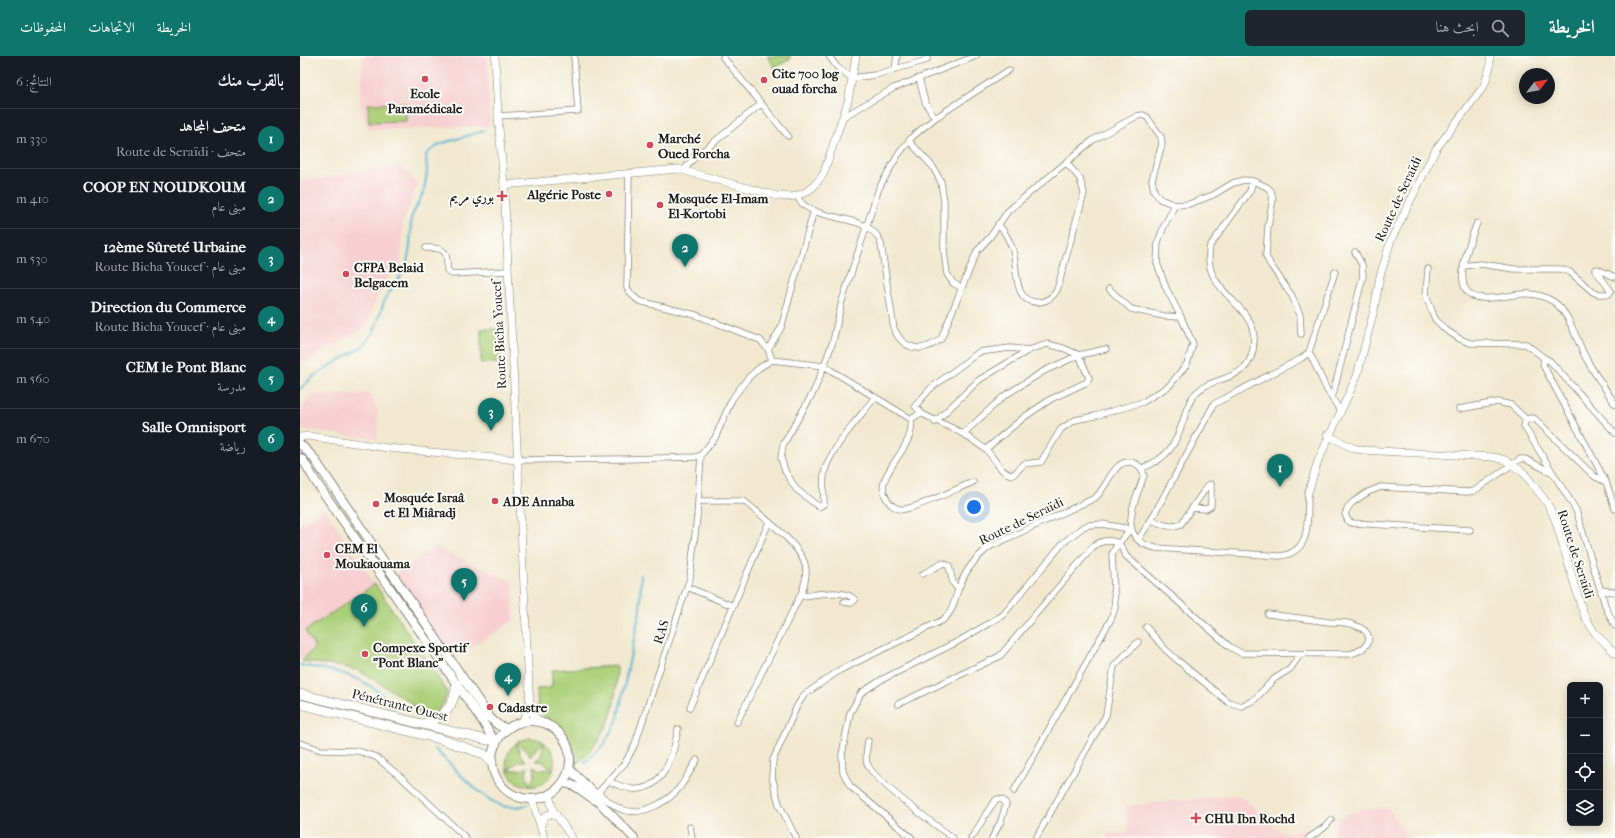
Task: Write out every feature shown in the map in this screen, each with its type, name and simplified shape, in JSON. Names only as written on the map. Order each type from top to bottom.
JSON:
[{"type":"highway","points":[[423,724],[439,718],[451,706],[455,696],[457,684]]},
{"type":"highway","name":"Pénétrante Ouest","points":[[300,694],[496,742]]},
{"type":"highway","name":"Pénétrante Ouest","points":[[300,704],[440,740],[484,754],[492,762]]},
{"type":"main road","name":"Route Bicha Youcef","points":[[495,56],[504,185],[530,708]]},
{"type":"main road","points":[[504,185],[673,168],[777,196],[797,196],[812,188],[823,175],[848,101],[856,56]]},
{"type":"main road","name":"Route de Seraïdi","points":[[1308,493],[1312,468],[1354,384],[1374,310],[1380,276],[1391,240],[1436,149],[1484,86],[1490,67],[1490,56]]},
{"type":"main road","name":"Route de Seraïdi","points":[[1327,438],[1359,368]]},
{"type":"main road","points":[[300,436],[388,448],[518,460]]},
{"type":"main road","name":"Route de Seraïdi","points":[[1327,438],[1358,453],[1493,457],[1512,464],[1530,479],[1551,511],[1585,617],[1595,633],[1615,653]]},
{"type":"main road","points":[[300,444],[313,457],[490,718],[498,725],[508,729]]},
{"type":"main road","points":[[300,458],[303,460],[316,482],[496,742]]},
{"type":"main road","points":[[522,722],[530,708]]},
{"type":"main road","points":[[530,708],[534,716],[540,722]]},
{"type":"main road","points":[[522,722],[540,722],[552,727],[561,735],[567,745],[570,757],[569,769],[563,783],[549,795],[532,799],[520,798],[509,792],[500,784],[495,774],[492,762],[496,742],[508,729],[522,722]]},
{"type":"main road","points":[[569,769],[634,838]]},
{"type":"main road","points":[[563,783],[578,787],[596,797]]},
{"type":"main road","points":[[549,795],[552,806],[572,838]]},
{"type":"main road","points":[[532,799],[544,838]]},
{"type":"main road","points":[[540,825],[544,818],[548,815],[553,814],[558,817]]},
{"type":"street","points":[[498,116],[578,111],[574,56]]},
{"type":"street","points":[[829,56],[837,67],[852,78],[875,75],[926,60],[927,56]]},
{"type":"street","points":[[895,69],[897,56]]},
{"type":"street","points":[[843,117],[894,88],[976,56]]},
{"type":"street","points":[[723,57],[788,136]]},
{"type":"street","points":[[875,397],[837,447],[829,461],[824,471],[824,504],[819,506],[796,489],[785,471],[782,458],[782,445],[814,391],[824,366],[842,301],[879,188],[898,155],[909,141],[935,118],[1009,70]]},
{"type":"street","points":[[919,78],[925,102],[935,118]]},
{"type":"street","points":[[684,170],[694,159],[761,104]]},
{"type":"street","points":[[797,196],[803,205],[814,210],[866,226],[874,231],[880,239],[894,329],[899,339],[909,347],[922,348],[934,345],[942,339],[977,251],[990,237],[1008,211],[1093,140],[1137,116],[1143,115],[1147,117],[1160,134],[1162,140],[1161,148],[1152,175],[1154,191],[1160,199],[1175,205],[1189,204],[1213,195],[1244,180],[1252,181],[1267,187],[1272,194],[1273,199],[1268,226],[1266,256],[1292,296],[1300,315],[1301,334]]},
{"type":"street","points":[[909,141],[933,167],[941,182],[944,201],[944,251],[947,274],[953,283],[962,288]]},
{"type":"street","points":[[998,224],[1010,242],[1014,252],[1018,284],[1021,293],[1028,300],[1037,302],[1051,298],[1057,290],[1083,197],[1082,184],[1066,162]]},
{"type":"street","points":[[629,173],[627,288],[632,295],[639,301],[696,315],[760,340],[768,349],[772,360]]},
{"type":"street","points":[[1252,181],[1250,191],[1210,246],[1208,255],[1210,269],[1216,282],[1249,322],[1254,340],[1251,356],[1247,364],[1236,374],[1207,385],[1196,392],[1189,403],[1179,435],[1171,450],[1153,464],[1142,468],[1144,475],[1130,520],[1130,529],[1138,540],[1152,520],[1214,404],[1302,358],[1309,352],[1335,272]]},
{"type":"street","points":[[1029,350],[1010,348],[978,352],[926,394],[915,406],[921,413],[935,422],[951,427],[986,449],[1003,471],[1007,474],[1013,475],[1024,464],[1041,462],[1061,429],[1075,420],[1095,416],[1143,402],[1169,386],[1187,364],[1193,344],[1166,288],[1157,263],[1158,242],[1164,226],[1175,205]]},
{"type":"street","points":[[768,349],[781,328],[814,210]]},
{"type":"street","points":[[1477,223],[1467,247],[1463,266],[1463,281],[1466,290],[1472,296],[1482,298],[1528,293],[1554,302],[1563,310],[1587,361],[1615,404]]},
{"type":"street","points":[[426,248],[439,247],[445,251],[447,256],[447,270],[452,274],[508,271]]},
{"type":"street","points":[[1332,398],[1363,276],[1362,266],[1355,252]]},
{"type":"street","points":[[1463,266],[1481,264],[1514,269],[1560,268],[1570,272],[1593,292],[1604,295],[1609,294],[1611,291],[1610,288],[1595,270],[1597,269],[1615,277]]},
{"type":"street","points":[[1428,270],[1426,295],[1435,319],[1446,330],[1460,339],[1470,343],[1526,344],[1550,361],[1615,433]]},
{"type":"street","points":[[1110,289],[1131,309],[1164,316],[1181,317]]},
{"type":"street","points":[[935,422],[979,380],[1029,350],[1047,344],[1064,348],[1080,355],[1089,378],[1087,382],[1052,399],[1029,414],[986,449]]},
{"type":"street","points":[[962,434],[1004,396],[1044,371],[1080,355],[1106,349]]},
{"type":"street","points":[[1309,352],[1339,409]]},
{"type":"street","points":[[1544,358],[1543,365],[1606,482],[1615,509]]},
{"type":"street","points":[[518,460],[626,460],[695,457],[700,455],[715,438],[732,399],[748,378],[759,368],[772,360],[824,366],[911,419],[913,426],[909,439],[884,480],[884,496],[892,506],[903,509],[915,506],[973,482]]},
{"type":"street","points":[[1459,409],[1498,402],[1511,405],[1526,419]]},
{"type":"street","points":[[911,419],[921,413]]},
{"type":"street","points":[[1526,419],[1535,419],[1594,476],[1606,482]]},
{"type":"street","points":[[1526,419],[1524,426],[1576,510],[1606,608],[1615,626]]},
{"type":"street","name":"RAS","points":[[596,797],[624,762],[635,744],[690,578],[698,501],[700,455]]},
{"type":"street","points":[[1470,530],[1352,523],[1348,521],[1345,514],[1353,502],[1377,488],[1386,487],[1471,492],[1478,489],[1517,460],[1522,458],[1553,473]]},
{"type":"street","name":"Route de Seraïdi","points":[[796,838],[779,804],[772,776],[773,760],[797,706],[804,695],[840,670],[943,620],[952,609],[958,589],[968,568],[974,559],[991,546],[1095,498],[1103,490],[1114,469],[1119,465],[1131,462],[1142,468]]},
{"type":"street","points":[[1152,520],[1166,526],[1181,524],[1208,484],[1211,484],[1211,506],[1206,509],[1192,508]]},
{"type":"street","name":"Route de Seraïdi","points":[[1138,540],[1150,547],[1156,548],[1280,556],[1286,555],[1297,550],[1304,540],[1306,534],[1308,493]]},
{"type":"street","points":[[698,501],[744,501],[794,544],[802,557],[806,570],[801,596],[737,722]]},
{"type":"street","points":[[690,707],[769,522]]},
{"type":"street","points":[[912,838],[850,786],[843,772],[842,755],[850,713],[861,693],[881,680],[957,642],[1003,615],[1063,543],[1083,527],[1102,524],[1130,529]]},
{"type":"street","points":[[1014,791],[1114,614],[1115,608],[1112,559],[1114,550],[1130,529]]},
{"type":"street","points":[[898,704],[1000,656],[1095,545],[1104,541],[1114,541],[1119,544],[1126,556],[1230,647],[1241,653],[1300,655],[1349,654],[1356,653],[1367,646],[1369,641],[1369,636],[1365,630],[1353,624],[1268,614]]},
{"type":"street","points":[[923,574],[943,563],[949,566],[953,583],[958,589]]},
{"type":"street","points":[[687,587],[733,606]]},
{"type":"street","points":[[1601,590],[1615,592]]},
{"type":"street","points":[[801,596],[838,592],[851,596],[855,600],[851,603],[844,602]]},
{"type":"street","points":[[1146,627],[1176,659],[1228,702],[1235,705],[1245,705],[1254,700],[1274,679],[1290,669],[1300,655]]},
{"type":"street","points":[[1036,838],[1106,715],[1114,666],[1138,642]]},
{"type":"street","points":[[608,781],[633,789],[646,787],[658,780],[671,759],[678,729]]},
{"type":"street","points":[[868,741],[866,762],[870,770],[893,791],[953,838]]},
{"type":"street","points":[[300,743],[320,750],[358,751],[376,757],[402,778],[466,838]]},
{"type":"street","points":[[596,797],[623,810],[631,812],[646,810],[668,798],[680,787],[697,760]]},
{"type":"street","points":[[971,838],[987,814],[991,805],[997,799],[1003,800],[1006,804],[1005,812],[992,838]]},
{"type":"street","points":[[1309,838],[1325,827],[1331,820]]},
{"type":"street","points":[[690,827],[692,838]]},
{"type":"shaded area","name":"Ecole Paramédicale","points":[[364,56],[487,56],[490,126],[369,130],[360,103]]},
{"type":"shaded area","name":"CFPA Belaid Belgacem","points":[[401,165],[418,184],[403,222],[401,263],[382,284],[366,326],[300,365],[300,182]]},
{"type":"shaded area","points":[[368,393],[378,410],[378,440],[300,429],[300,411],[310,395]]},
{"type":"shaded area","name":"CEM El Moukaouama","points":[[325,509],[375,584],[305,631],[315,647],[302,661],[300,660],[300,525]]},
{"type":"shaded area","points":[[435,547],[513,582],[514,620],[453,659],[396,573]]},
{"type":"shaded area","name":"CHU Ibn Rochd","points":[[1234,795],[1243,798],[1278,830],[1284,832],[1307,829],[1301,838],[1106,838],[1108,834],[1128,833],[1126,806]]},
{"type":"shaded area","points":[[1388,808],[1409,838],[1332,838],[1339,818],[1362,809]]},
{"type":"green space","points":[[767,56],[790,56],[791,58],[775,68]]},
{"type":"green space","points":[[405,103],[406,121],[369,122],[368,104]]},
{"type":"green space","points":[[481,329],[499,329],[500,363],[481,363]]},
{"type":"green space","name":"Compexe Sportif \"Pont Blanc\"","points":[[375,584],[447,691],[440,709],[424,721],[410,702],[360,671],[344,667],[302,661],[315,647],[305,631]]},
{"type":"green space","points":[[617,666],[616,689],[609,720],[599,739],[585,757],[576,763],[575,754],[568,736],[538,709],[537,689],[549,688],[552,686],[552,670]]},
{"type":"green space","points":[[530,738],[542,741],[550,748],[554,757],[554,767],[550,776],[544,783],[530,786],[535,774],[534,766],[540,770],[553,769],[541,761],[535,761],[541,756],[544,743],[534,751],[530,757],[528,751],[517,743],[524,739]]},
{"type":"green space","points":[[516,744],[521,756],[526,761],[519,761],[508,770],[522,770],[528,767],[526,773],[530,786],[518,783],[512,778],[508,771],[507,759],[508,754]]},
{"type":"waterway","points":[[300,389],[315,375],[362,347],[374,332],[385,299],[406,268],[410,247],[411,218],[424,191],[427,172],[426,154],[440,144],[483,131]]},
{"type":"waterway","points":[[584,763],[604,744],[617,721],[640,610],[641,575]]},
{"type":"waterway","points":[[300,665],[330,670],[358,679],[379,692],[395,709]]},
{"type":"waterway","points":[[435,749],[467,781],[495,803],[509,807],[527,805]]},
{"type":"place","name":"Ecole Paramédicale","points":[[425,79]]},
{"type":"place","name":"Cite 700 log ouad forcha","points":[[764,80]]},
{"type":"place","name":"Marché Oued Forcha","points":[[650,145]]},
{"type":"place","name":"Algérie Poste","points":[[609,194]]},
{"type":"place","name":"بوري مريم","points":[[502,196]]},
{"type":"place","name":"Mosquée El-Imam El-Kortobi","points":[[660,205]]},
{"type":"place","name":"COOP EN NOUDKOUM","points":[[685,267]]},
{"type":"place","name":"CFPA Belaid Belgacem","points":[[346,274]]},
{"type":"place","name":"12ème Sûreté Urbaine","points":[[491,431]]},
{"type":"place","name":"متحف المجاهد","points":[[1280,487]]},
{"type":"place","name":"ADE Annaba","points":[[495,501]]},
{"type":"place","name":"Mosquée Israâ et El Miâradj","points":[[376,504]]},
{"type":"place","name":"CEM El Moukaouama","points":[[327,555]]},
{"type":"place","name":"CEM le Pont Blanc","points":[[464,601]]},
{"type":"place","name":"Salle Omnisport","points":[[364,627]]},
{"type":"place","name":"Compexe Sportif \"Pont Blanc\"","points":[[365,654]]},
{"type":"place","name":"Direction du Commerce","points":[[508,696]]},
{"type":"place","name":"Cadastre","points":[[490,707]]},
{"type":"place","name":"CHU Ibn Rochd","points":[[1196,818]]}]
